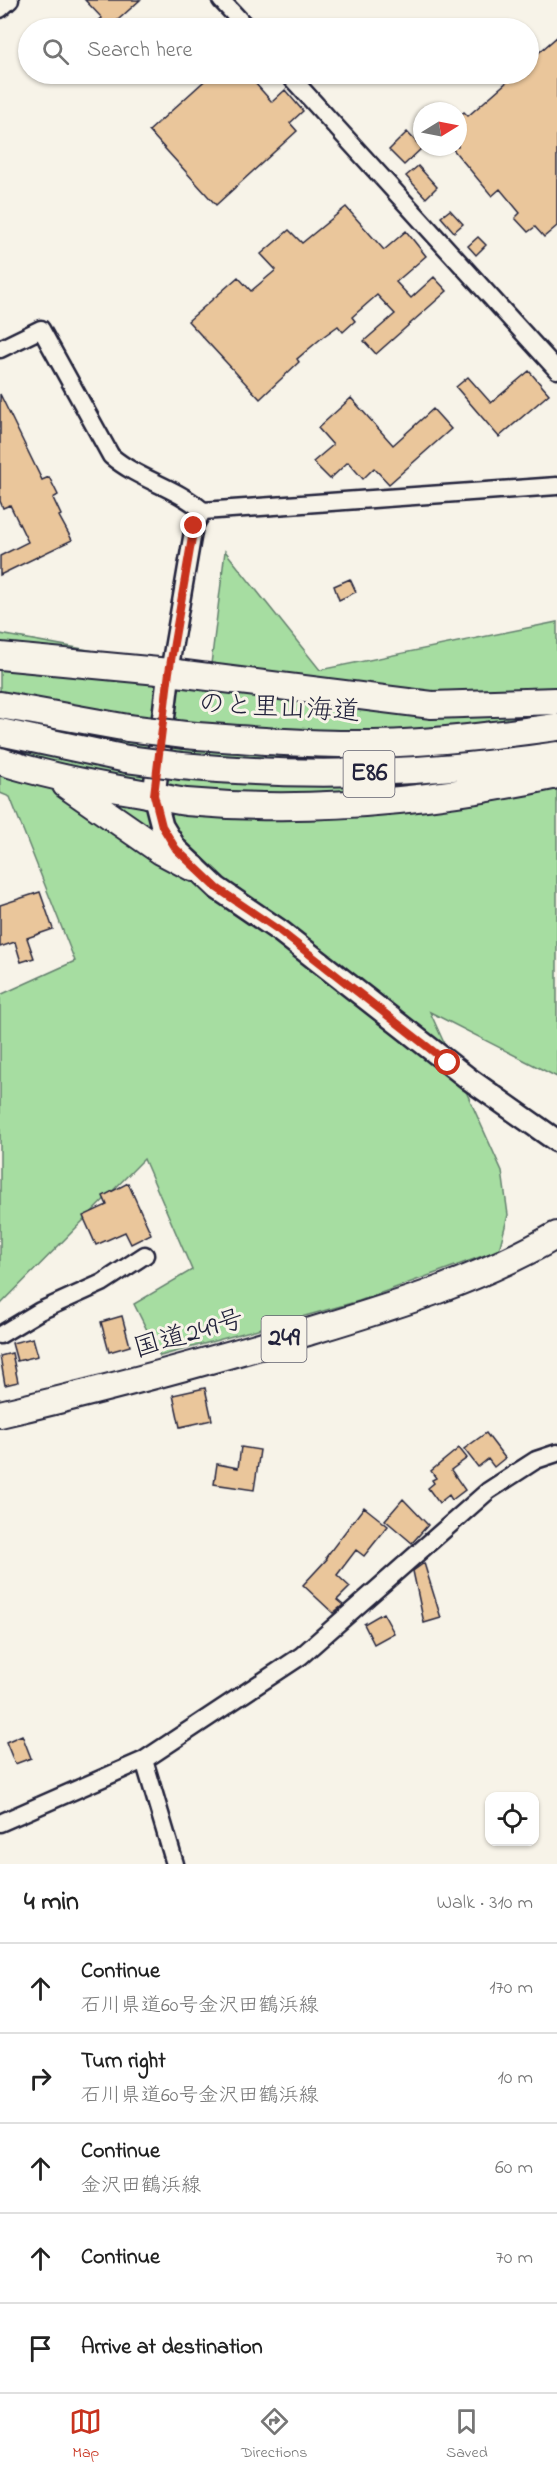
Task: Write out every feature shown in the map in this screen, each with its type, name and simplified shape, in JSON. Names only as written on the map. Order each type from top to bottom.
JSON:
[{"type":"highway","points":[[0,656],[169,672],[432,705],[557,701]]},
{"type":"highway","name":"のと里山海道","points":[[0,705],[128,728],[185,735],[294,742],[374,744],[448,740],[557,727]]},
{"type":"highway","name":"E86","points":[[0,732],[128,759],[181,766],[295,775],[375,774],[451,769],[557,755]]},
{"type":"highway","points":[[0,761],[44,774],[203,802],[332,803],[440,796],[487,790],[557,776]]},
{"type":"highway","points":[[44,774],[71,787],[161,851],[193,868]]},
{"type":"highway","name":"国道249号","points":[[0,1414],[98,1391],[423,1297],[490,1272],[557,1236]]},
{"type":"main road","points":[[169,672],[154,795],[162,826],[176,849],[193,868],[217,888],[280,931],[469,1079],[557,1141]]},
{"type":"street","points":[[0,9],[10,0]]},
{"type":"street","points":[[221,0],[238,18]]},
{"type":"street","points":[[297,84],[557,370]]},
{"type":"street","points":[[0,349],[41,329],[111,456],[128,470],[190,500],[203,511],[557,486]]},
{"type":"street","points":[[169,672],[194,526],[203,511]]},
{"type":"street","points":[[0,1335],[40,1311],[102,1283],[145,1255]]},
{"type":"street","points":[[0,1823],[144,1760],[301,1656],[488,1491],[536,1460],[557,1453]]},
{"type":"street","points":[[144,1760],[175,1864]]},
{"type":"green space","points":[[225,551],[320,670],[557,622],[557,1077],[430,1012],[502,1171],[508,1215],[499,1250],[359,1301],[160,1356],[134,1304],[192,1270],[144,1159],[0,1305],[0,995],[75,961],[10,797],[0,793],[0,634],[210,672]]},
{"type":"building","points":[[85,0],[140,0],[120,18],[102,18]]},
{"type":"building","points":[[557,37],[557,226],[544,237],[535,227],[528,232],[515,218],[520,213],[500,189],[492,196],[459,156],[467,156],[467,115],[505,84],[539,84],[539,53]]},
{"type":"building","points":[[201,84],[256,84],[272,102],[285,90],[303,111],[290,123],[297,131],[216,205],[149,131]]},
{"type":"building","points":[[407,132],[413,138],[414,156],[404,165],[389,150]]},
{"type":"building","points":[[418,166],[437,187],[426,198],[406,176]]},
{"type":"building","points":[[346,207],[384,250],[406,231],[426,256],[396,282],[411,298],[434,277],[447,291],[376,354],[364,341],[395,314],[377,295],[352,317],[355,321],[343,332],[338,326],[297,359],[299,362],[260,399],[188,321],[238,277],[251,291],[276,270],[261,254],[289,230],[302,243]]},
{"type":"building","points":[[450,210],[463,224],[454,232],[441,217]]},
{"type":"building","points":[[478,237],[486,245],[476,255],[468,246]]},
{"type":"building","points":[[529,371],[549,394],[499,437],[456,387],[468,377],[491,403]]},
{"type":"building","points":[[0,394],[42,480],[49,477],[58,495],[53,498],[61,515],[59,516],[72,540],[0,575],[0,556],[28,542],[10,505],[3,508],[0,501]]},
{"type":"building","points":[[351,398],[393,445],[433,409],[451,429],[389,484],[374,468],[363,479],[348,462],[330,479],[313,462],[333,445],[318,428]]},
{"type":"building","points":[[350,579],[356,592],[339,600],[334,586]]},
{"type":"building","points":[[40,892],[53,929],[27,938],[34,958],[21,962],[15,942],[0,947],[0,905]]},
{"type":"building","points":[[128,1183],[151,1234],[131,1244],[125,1232],[96,1245],[83,1216],[107,1205],[103,1196]]},
{"type":"building","points":[[122,1316],[130,1346],[109,1352],[101,1322]]},
{"type":"building","points":[[33,1338],[38,1356],[17,1361],[12,1343]]},
{"type":"building","points":[[12,1353],[18,1382],[5,1385],[0,1356]]},
{"type":"building","points":[[205,1388],[212,1420],[180,1427],[173,1395]]},
{"type":"building","points":[[486,1433],[505,1458],[494,1467],[488,1459],[478,1467],[464,1449]]},
{"type":"building","points":[[241,1447],[260,1450],[254,1490],[214,1484],[217,1464],[238,1468]]},
{"type":"building","points":[[459,1448],[467,1458],[451,1470],[465,1490],[452,1500],[449,1495],[439,1503],[428,1488],[434,1483],[432,1480],[436,1478],[431,1471]]},
{"type":"building","points":[[403,1499],[428,1525],[412,1543],[385,1520]]},
{"type":"building","points":[[364,1507],[388,1526],[364,1556],[356,1550],[337,1575],[350,1587],[337,1600],[343,1605],[333,1613],[303,1585],[327,1559],[326,1557]]},
{"type":"building","points":[[424,1563],[441,1618],[424,1623],[413,1571]]},
{"type":"building","points":[[383,1613],[394,1633],[374,1644],[364,1624]]},
{"type":"building","points":[[22,1735],[31,1758],[15,1764],[6,1742]]},
{"type":"route","points":[[194,526],[169,672],[154,795],[162,826],[176,849],[193,868],[217,888],[280,931],[448,1063]]}]
